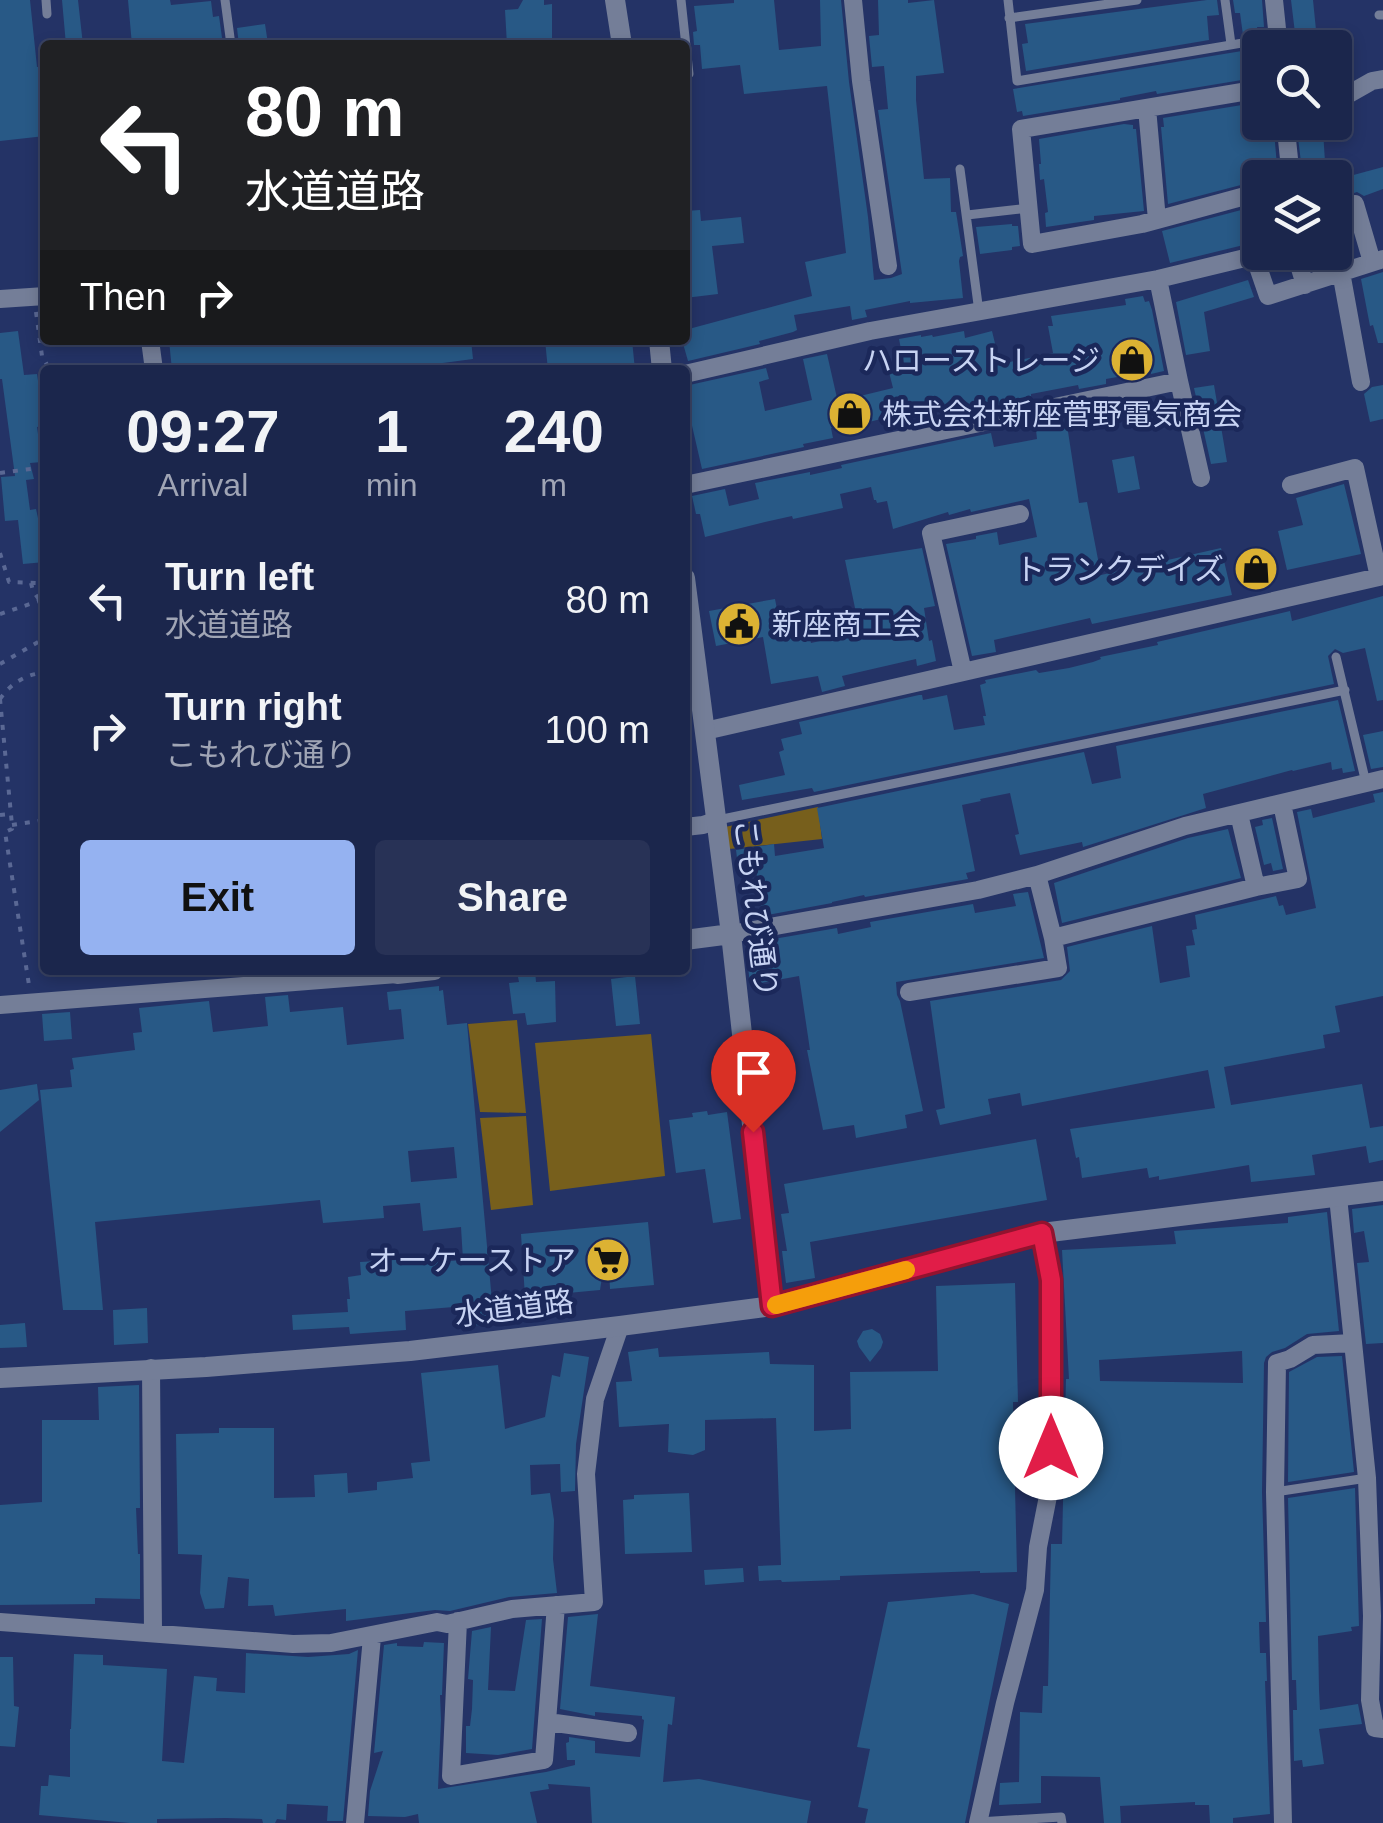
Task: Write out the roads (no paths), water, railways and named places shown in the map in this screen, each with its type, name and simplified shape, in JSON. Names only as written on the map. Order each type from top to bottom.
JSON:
[{"type":"street","points":[[615,0],[621,40]]},
{"type":"street","points":[[853,0],[888,266]]},
{"type":"street","points":[[1274,0],[1277,30]]},
{"type":"street","points":[[1352,92],[1383,79]]},
{"type":"street","points":[[1242,92],[1020,129],[1032,244],[1157,220],[1242,197]]},
{"type":"street","points":[[1147,108],[1157,220]]},
{"type":"street","points":[[690,373],[870,331],[1158,279],[1245,258],[1258,264],[1268,296],[1378,261],[1354,204]]},
{"type":"street","points":[[1301,270],[1306,284]]},
{"type":"street","points":[[1341,272],[1361,382]]},
{"type":"street","points":[[1158,279],[1201,478]]},
{"type":"street","points":[[0,299],[40,301]]},
{"type":"street","points":[[690,484],[1180,381]]},
{"type":"street","points":[[700,719],[962,672],[1381,576],[1355,468],[1291,485]]},
{"type":"street","points":[[962,672],[931,533],[1020,514]]},
{"type":"street","name":"こもれび通り","points":[[690,625],[772,1306]]},
{"type":"street","points":[[690,939],[978,890],[1037,875],[1185,826],[1374,781]]},
{"type":"street","points":[[1053,938],[1298,879],[1282,804]]},
{"type":"street","points":[[1239,814],[1256,887]]},
{"type":"street","points":[[690,827],[715,820]]},
{"type":"street","points":[[909,992],[1058,968],[1037,875]]},
{"type":"street","points":[[0,1005],[361,975]]},
{"type":"street","name":"水道道路","points":[[0,1378],[206,1367],[410,1350],[772,1306],[1042,1233],[1383,1190]]},
{"type":"street","points":[[1338,1198],[1378,1615],[1370,1700],[1375,1728],[1383,1729]]},
{"type":"street","points":[[978,1822],[1034,1590],[1051,1481],[1051,1280],[1042,1233]]},
{"type":"street","points":[[0,1622],[293,1644],[330,1643],[512,1609],[594,1602],[586,1474],[595,1399],[620,1326]]},
{"type":"street","points":[[1284,1823],[1275,1492],[1278,1363],[1313,1344],[1353,1343]]},
{"type":"street","points":[[151,1368],[153,1632]]},
{"type":"street","points":[[458,1621],[451,1776],[544,1760],[556,1605]]},
{"type":"street","points":[[354,1823],[372,1637]]},
{"type":"street","points":[[548,1722],[628,1733]]},
{"type":"lane","points":[[46,0],[47,14]]},
{"type":"lane","points":[[226,0],[231,40]]},
{"type":"lane","points":[[681,0],[685,40]]},
{"type":"lane","points":[[1008,0],[1016,82],[1242,44]]},
{"type":"lane","points":[[1009,18],[1137,0]]},
{"type":"lane","points":[[1224,0],[1231,44]]},
{"type":"lane","points":[[960,169],[978,312]]},
{"type":"lane","points":[[967,214],[1028,208]]},
{"type":"lane","points":[[1336,657],[1374,781]]},
{"type":"lane","points":[[715,820],[1345,690]]},
{"type":"lane","points":[[1275,1492],[1366,1478]]},
{"type":"lane","points":[[978,1822],[1061,1817],[1062,1823]]},
{"type":"place","name":"ハローストレージ","points":[[1132,360]]},
{"type":"place","name":"株式会社新座菅野電気商会","points":[[850,414]]},
{"type":"place","name":"トランクデイズ","points":[[1256,569]]},
{"type":"place","name":"新座商工会","points":[[739,624]]},
{"type":"place","name":"オーケーストア","points":[[608,1260]]}]
